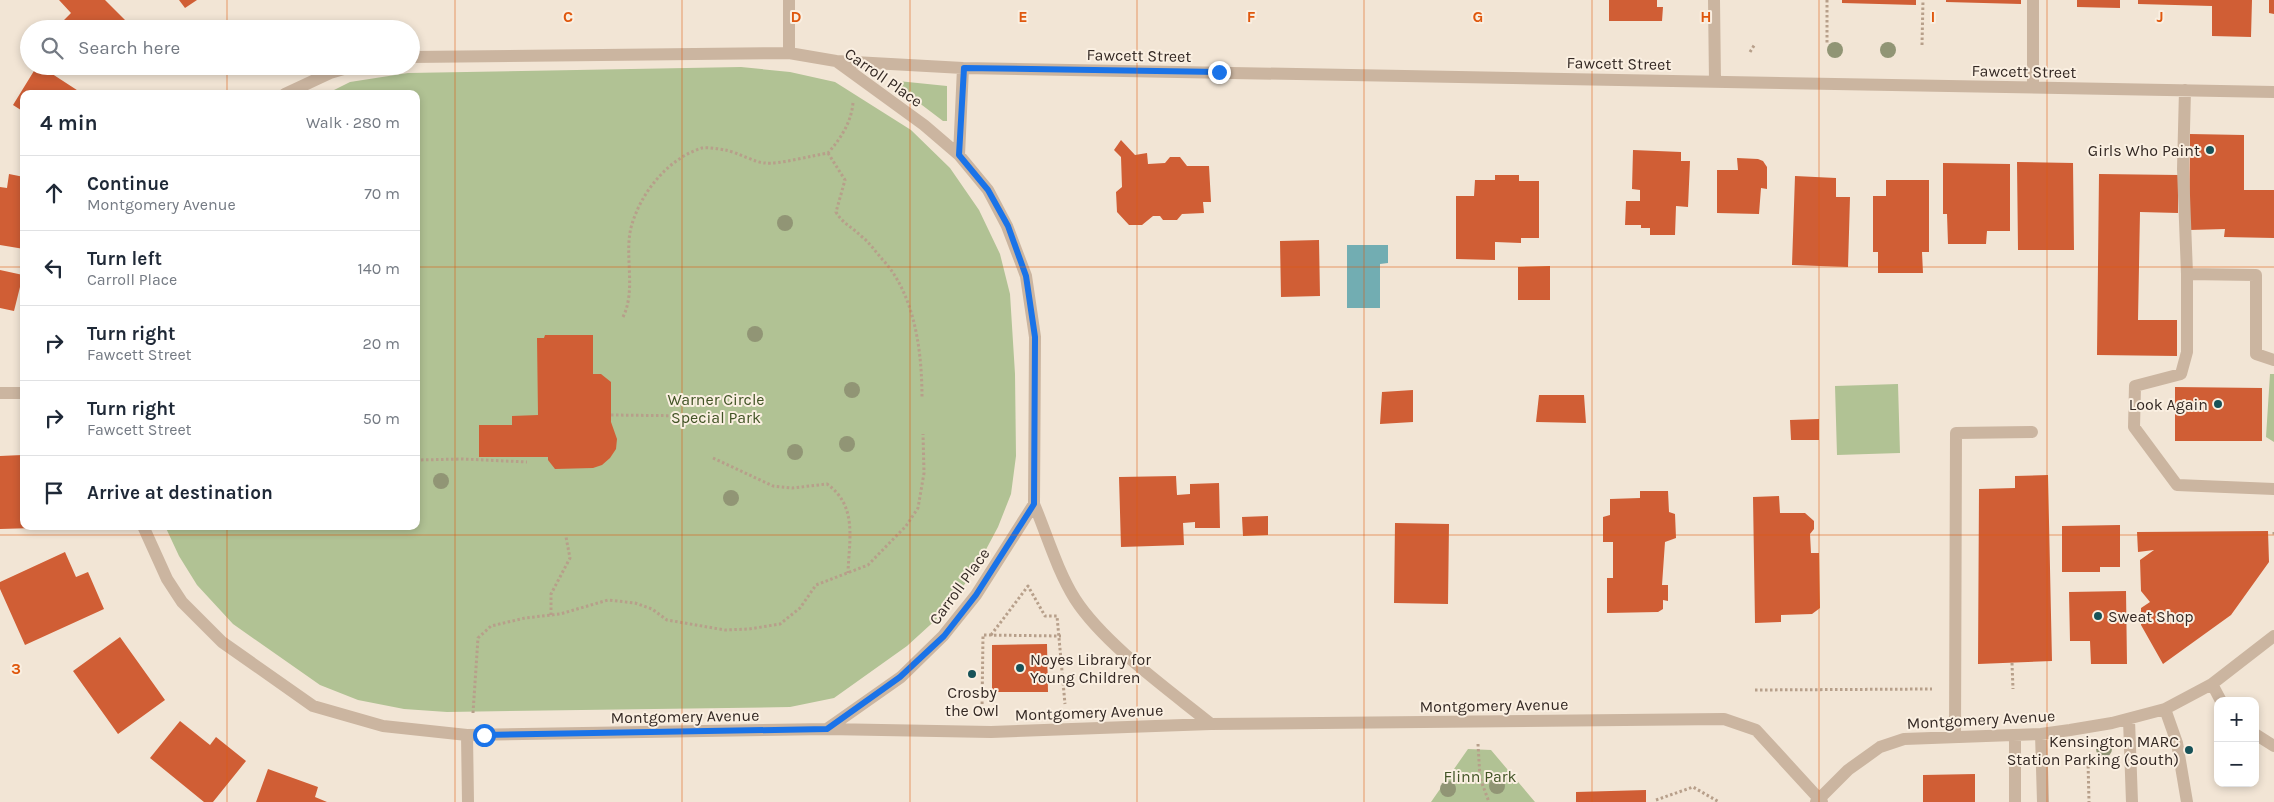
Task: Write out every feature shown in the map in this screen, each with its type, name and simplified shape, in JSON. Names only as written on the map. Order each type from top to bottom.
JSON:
[{"type":"street","points":[[789,0],[789,53]]},
{"type":"street","points":[[1714,0],[1715,82]]},
{"type":"street","points":[[2033,0],[2033,87]]},
{"type":"street","name":"Carroll Place","points":[[420,58],[789,53],[836,61],[924,125],[959,155],[988,190],[1008,226],[1026,276],[1035,337],[1034,504],[1060,569],[1078,603],[1096,626],[1130,658],[1211,724]]},
{"type":"street","name":"Fawcett Street","points":[[836,61],[964,68],[2274,92]]},
{"type":"street","points":[[959,155],[964,68]]},
{"type":"street","points":[[294,90],[326,75]]},
{"type":"street","points":[[2185,90],[2183,169],[2187,274],[2187,352],[2181,374],[2135,386],[2134,427],[2177,485],[2274,489]]},
{"type":"street","points":[[2187,274],[2256,275],[2256,354],[2274,360]]},
{"type":"street","points":[[0,393],[20,392]]},
{"type":"street","points":[[1956,737],[1956,433],[2032,432]]},
{"type":"street","name":"Carroll Place","points":[[827,729],[900,677],[944,636],[976,595],[1034,504]]},
{"type":"street","name":"Montgomery Avenue","points":[[145,530],[167,579],[182,602],[222,642],[314,706],[383,726],[467,735],[827,729],[982,732],[1211,724],[1724,719],[1756,730],[1819,801],[1848,770],[1880,747],[1904,739],[2041,734],[2129,720],[2165,709],[2212,684],[2274,636]]},
{"type":"street","points":[[2212,684],[2219,697]]},
{"type":"street","points":[[2165,709],[2177,743],[2187,802]]},
{"type":"street","points":[[2129,720],[2131,799]]},
{"type":"street","points":[[2041,734],[2043,802]]},
{"type":"street","points":[[467,735],[468,802]]},
{"type":"street","points":[[2015,735],[2015,802]]},
{"type":"street","points":[[2259,737],[2274,746]]},
{"type":"path","points":[[1826,0],[1827,44]]},
{"type":"path","points":[[1922,45],[1923,0]]},
{"type":"path","points":[[1750,52],[1755,44]]},
{"type":"path","points":[[623,317],[628,307],[629,250],[632,225],[643,197],[659,177],[678,162],[704,148],[745,155],[764,164],[828,153],[841,137],[852,114],[856,75]]},
{"type":"path","points":[[828,153],[845,180],[836,212],[841,220],[862,236],[887,264],[902,289],[912,318],[918,348],[922,398]]},
{"type":"path","points":[[611,415],[696,416]]},
{"type":"path","points":[[473,714],[478,638],[491,626],[551,615],[608,600],[634,603],[652,609],[667,620],[725,630],[749,629],[780,624],[800,608],[816,585],[868,565],[906,526],[918,508],[924,473],[923,434]]},
{"type":"path","points":[[713,458],[773,486],[792,488],[827,484],[839,492],[845,504],[850,522],[848,573]]},
{"type":"path","points":[[420,460],[463,459],[526,462]]},
{"type":"path","points":[[551,615],[551,594],[570,558],[566,536]]},
{"type":"path","points":[[990,635],[1028,586],[1045,616],[1057,616],[1061,636],[1065,704]]},
{"type":"path","points":[[982,732],[983,635],[1061,636]]},
{"type":"path","points":[[2012,663],[2014,690]]},
{"type":"path","points":[[1755,690],[1932,690]]},
{"type":"path","points":[[1479,759],[1480,778],[1489,802]]},
{"type":"path","points":[[2088,761],[2089,802]]},
{"type":"path","points":[[1656,800],[1693,787],[1719,802]]},
{"type":"green space","name":"Warner Circle Special Park","points":[[741,67],[790,72],[835,82],[911,130],[950,168],[979,210],[1000,254],[1010,294],[1015,374],[1016,456],[1011,494],[998,527],[974,572],[941,615],[907,646],[834,698],[790,707],[447,712],[404,709],[358,700],[320,685],[233,624],[197,585],[179,556],[167,530],[420,530],[420,90],[334,90],[350,82],[395,75],[420,75],[420,73]]},
{"type":"green space","points":[[898,81],[947,86],[947,121],[943,121],[893,83]]},
{"type":"green space","points":[[2270,374],[2274,374],[2274,442],[2266,437]]},
{"type":"green space","points":[[1898,384],[1900,453],[1837,455],[1835,386]]},
{"type":"green space","name":"Flinn Park","points":[[1468,749],[1491,750],[1535,802],[1431,802]]},
{"type":"water","points":[[1347,245],[1388,245],[1388,263],[1380,264],[1380,308],[1347,308]]},
{"type":"building","points":[[59,0],[105,0],[125,20],[64,20],[71,13]]},
{"type":"building","points":[[179,0],[197,0],[185,8]]},
{"type":"building","points":[[1609,0],[1657,0],[1657,7],[1663,7],[1662,21],[1609,21]]},
{"type":"building","points":[[1842,0],[1916,0],[1916,5],[1842,3]]},
{"type":"building","points":[[1946,0],[2021,0],[2021,4],[1946,2]]},
{"type":"building","points":[[2077,0],[2120,0],[2120,8],[2077,7]]},
{"type":"building","points":[[2138,0],[2252,0],[2251,37],[2212,36],[2212,6],[2138,4]]},
{"type":"building","points":[[2269,0],[2274,0],[2274,14],[2269,13]]},
{"type":"building","points":[[31,75],[54,75],[77,90],[22,90]]},
{"type":"building","points":[[20,94],[20,109],[13,105]]},
{"type":"building","points":[[2190,134],[2244,135],[2244,190],[2274,190],[2274,238],[2224,237],[2225,229],[2189,230]]},
{"type":"building","points":[[1121,140],[1135,155],[1147,153],[1148,164],[1165,163],[1170,157],[1180,157],[1187,166],[1209,166],[1211,202],[1203,202],[1204,213],[1182,214],[1177,220],[1163,220],[1160,216],[1153,216],[1142,225],[1129,225],[1117,212],[1116,192],[1122,187],[1121,157],[1114,150]]},
{"type":"building","points":[[1633,150],[1681,152],[1681,161],[1690,161],[1688,207],[1676,206],[1675,235],[1650,235],[1650,228],[1641,228],[1641,225],[1625,225],[1626,201],[1640,201],[1640,190],[1632,189]]},
{"type":"building","points":[[1737,158],[1758,159],[1763,161],[1767,167],[1767,189],[1761,188],[1759,214],[1717,213],[1717,170],[1738,170]]},
{"type":"building","points":[[2017,162],[2073,163],[2074,250],[2018,250]]},
{"type":"building","points":[[1943,163],[2010,164],[2010,231],[1987,231],[1986,244],[1948,244],[1947,214],[1943,214]]},
{"type":"building","points":[[9,174],[20,176],[20,248],[0,245],[0,187],[7,188]]},
{"type":"building","points":[[2099,174],[2178,175],[2178,213],[2140,212],[2138,320],[2177,320],[2177,356],[2097,355]]},
{"type":"building","points":[[1495,175],[1519,175],[1519,181],[1539,181],[1539,238],[1521,238],[1521,243],[1495,242],[1495,260],[1456,259],[1456,196],[1474,196],[1475,180],[1495,180]]},
{"type":"building","points":[[1795,176],[1836,178],[1836,197],[1850,197],[1848,267],[1792,265]]},
{"type":"building","points":[[1886,180],[1929,180],[1929,252],[1922,252],[1923,273],[1878,273],[1878,252],[1873,252],[1873,196],[1886,196]]},
{"type":"building","points":[[1319,240],[1320,296],[1281,297],[1280,241]]},
{"type":"building","points":[[1550,266],[1550,300],[1518,300],[1518,267]]},
{"type":"building","points":[[0,270],[20,274],[20,287],[14,311],[0,308]]},
{"type":"building","points":[[545,335],[593,335],[593,374],[601,374],[611,382],[611,422],[617,439],[616,449],[602,465],[593,468],[555,469],[548,460],[548,457],[479,457],[479,425],[512,425],[512,416],[538,415],[537,338],[544,338]]},
{"type":"building","name":"Look Again","points":[[2175,387],[2262,388],[2262,441],[2175,441]]},
{"type":"building","points":[[1413,390],[1413,422],[1380,424],[1382,392]]},
{"type":"building","points":[[1539,395],[1584,395],[1586,423],[1536,422]]},
{"type":"building","points":[[1819,419],[1819,440],[1791,440],[1790,420]]},
{"type":"building","points":[[20,455],[20,528],[0,529],[0,456]]},
{"type":"building","points":[[2048,475],[2052,661],[1978,664],[1979,489],[2015,488],[2015,476]]},
{"type":"building","points":[[1176,476],[1177,495],[1190,494],[1190,484],[1219,483],[1220,528],[1195,528],[1195,522],[1183,523],[1184,545],[1121,547],[1119,477]]},
{"type":"building","points":[[1640,491],[1668,491],[1669,512],[1675,514],[1676,538],[1665,542],[1662,585],[1668,585],[1668,601],[1663,600],[1663,609],[1658,612],[1607,613],[1607,578],[1613,578],[1613,542],[1603,542],[1603,517],[1610,515],[1610,499],[1640,498]]},
{"type":"building","points":[[1779,496],[1780,513],[1805,513],[1814,521],[1814,529],[1810,534],[1811,553],[1819,553],[1820,608],[1812,614],[1781,615],[1781,622],[1755,623],[1753,497]]},
{"type":"building","points":[[1268,516],[1268,535],[1243,536],[1242,517]]},
{"type":"building","points":[[1395,523],[1449,524],[1448,604],[1394,603]]},
{"type":"building","points":[[2120,525],[2120,567],[2100,567],[2100,572],[2062,572],[2062,526]]},
{"type":"building","points":[[2268,531],[2269,562],[2231,615],[2163,664],[2141,625],[2141,608],[2150,602],[2141,591],[2140,560],[2154,550],[2138,552],[2137,532]]},
{"type":"building","points":[[65,552],[76,577],[88,572],[104,609],[25,645],[0,589],[0,582]]},
{"type":"building","name":"Sweat Shop","points":[[2126,591],[2127,664],[2091,664],[2090,641],[2070,641],[2069,592]]},
{"type":"building","points":[[120,637],[165,700],[118,734],[73,671]]},
{"type":"building","name":"Noyes Library for Young Children","points":[[1047,644],[1048,692],[992,692],[992,645]]},
{"type":"building","points":[[180,721],[210,745],[216,737],[246,761],[213,802],[204,802],[150,758]]},
{"type":"building","points":[[268,769],[318,787],[315,797],[327,802],[256,802]]},
{"type":"building","points":[[1975,774],[1975,802],[1923,802],[1923,775]]},
{"type":"building","points":[[1646,790],[1646,802],[1576,802],[1576,792]]},
{"type":"place","name":"Girls Who Paint","points":[[2210,150]]},
{"type":"place","name":"Look Again","points":[[2218,404]]},
{"type":"place","name":"Sweat Shop","points":[[2098,616]]},
{"type":"place","name":"Noyes Library for Young Children","points":[[1020,668]]},
{"type":"place","name":"Crosby the Owl","points":[[972,674]]},
{"type":"place","name":"Kensington MARC Station Parking (South)","points":[[2189,750]]},
{"type":"route","points":[[484,735],[827,729],[900,677],[944,636],[976,595],[1034,504],[1035,337],[1026,276],[1008,226],[988,190],[959,155],[964,68],[1219,72]]}]
